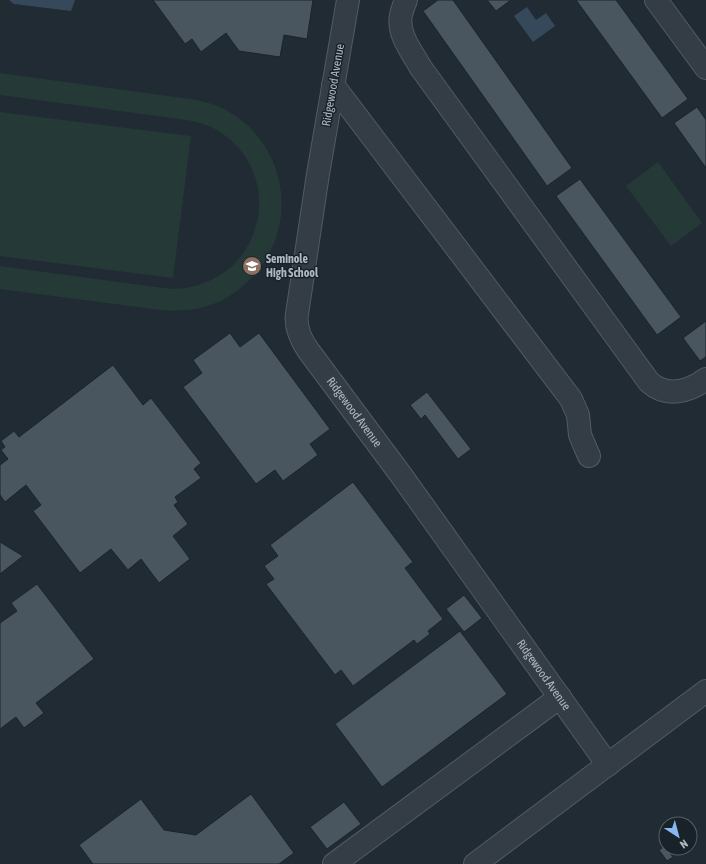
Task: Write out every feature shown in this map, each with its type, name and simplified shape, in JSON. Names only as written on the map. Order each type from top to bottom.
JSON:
[{"type":"street","name":"Ridgewood Avenue","points":[[348,0],[318,174],[296,318],[299,333],[303,342],[401,475],[608,764]]},
{"type":"street","points":[[406,0],[400,16],[401,28],[404,40],[421,68],[649,382],[661,390],[671,392],[682,391],[696,386],[706,379]]},
{"type":"street","points":[[656,0],[706,68]]},
{"type":"street","points":[[333,85],[571,399],[578,416],[580,435],[589,456]]},
{"type":"street","points":[[475,864],[706,691]]},
{"type":"street","points":[[334,864],[560,697]]},
{"type":"green space","points":[[0,73],[210,103],[222,108],[245,123],[263,143],[275,165],[281,190],[281,215],[275,240],[263,263],[241,288],[223,300],[202,308],[190,310],[160,310],[0,289],[0,266],[170,289],[190,287],[217,277],[237,261],[251,240],[258,216],[258,191],[251,167],[236,145],[213,128],[187,120],[0,95]]},
{"type":"green space","points":[[0,112],[191,136],[173,278],[0,256]]},
{"type":"green space","points":[[658,162],[702,223],[671,246],[626,186]]},
{"type":"water","points":[[9,0],[75,0],[71,11],[14,4]]},
{"type":"water","points":[[527,7],[536,20],[546,13],[555,26],[533,42],[514,16]]},
{"type":"building","points":[[153,0],[313,0],[307,39],[284,35],[280,57],[239,51],[226,33],[201,52],[192,39],[185,44]]},
{"type":"building","points":[[438,0],[453,0],[572,168],[547,186],[423,11]]},
{"type":"building","points":[[487,0],[511,0],[496,11]]},
{"type":"building","points":[[576,0],[616,0],[688,99],[662,118]]},
{"type":"building","points":[[697,107],[706,120],[706,168],[674,123]]},
{"type":"building","points":[[580,179],[681,317],[657,335],[556,196]]},
{"type":"building","points":[[706,321],[706,357],[700,361],[683,338]]},
{"type":"building","points":[[230,333],[240,347],[259,333],[330,429],[310,444],[318,455],[283,481],[275,470],[256,484],[183,387],[202,373],[193,360]]},
{"type":"building","points":[[113,365],[143,405],[151,398],[201,463],[194,469],[201,478],[175,497],[178,502],[174,505],[188,524],[173,536],[190,559],[159,583],[141,559],[128,570],[111,549],[80,573],[33,511],[41,505],[26,485],[5,502],[0,495],[0,465],[8,459],[1,450],[5,447],[1,441],[14,431],[19,437]]},
{"type":"building","points":[[427,392],[471,449],[458,459],[425,415],[421,419],[410,405]]},
{"type":"building","points":[[353,482],[413,562],[405,568],[443,619],[428,631],[430,634],[417,644],[414,640],[353,686],[341,670],[335,675],[266,584],[274,579],[264,566],[278,556],[270,545]]},
{"type":"building","points":[[0,542],[23,556],[0,574]]},
{"type":"building","points":[[37,584],[94,659],[36,703],[44,713],[24,728],[16,717],[0,729],[0,623],[17,611],[11,603]]},
{"type":"building","points":[[464,595],[482,618],[464,632],[446,609]]},
{"type":"building","points":[[460,631],[507,694],[382,787],[335,724]]},
{"type":"building","points":[[251,794],[294,853],[279,864],[93,864],[79,845],[141,799],[164,830],[196,835]]},
{"type":"building","points":[[344,802],[361,824],[327,849],[310,827]]},
{"type":"building","points":[[663,856],[672,856],[673,857],[667,861]]},
{"type":"place","name":"Seminole High School","points":[[252,266]]}]
